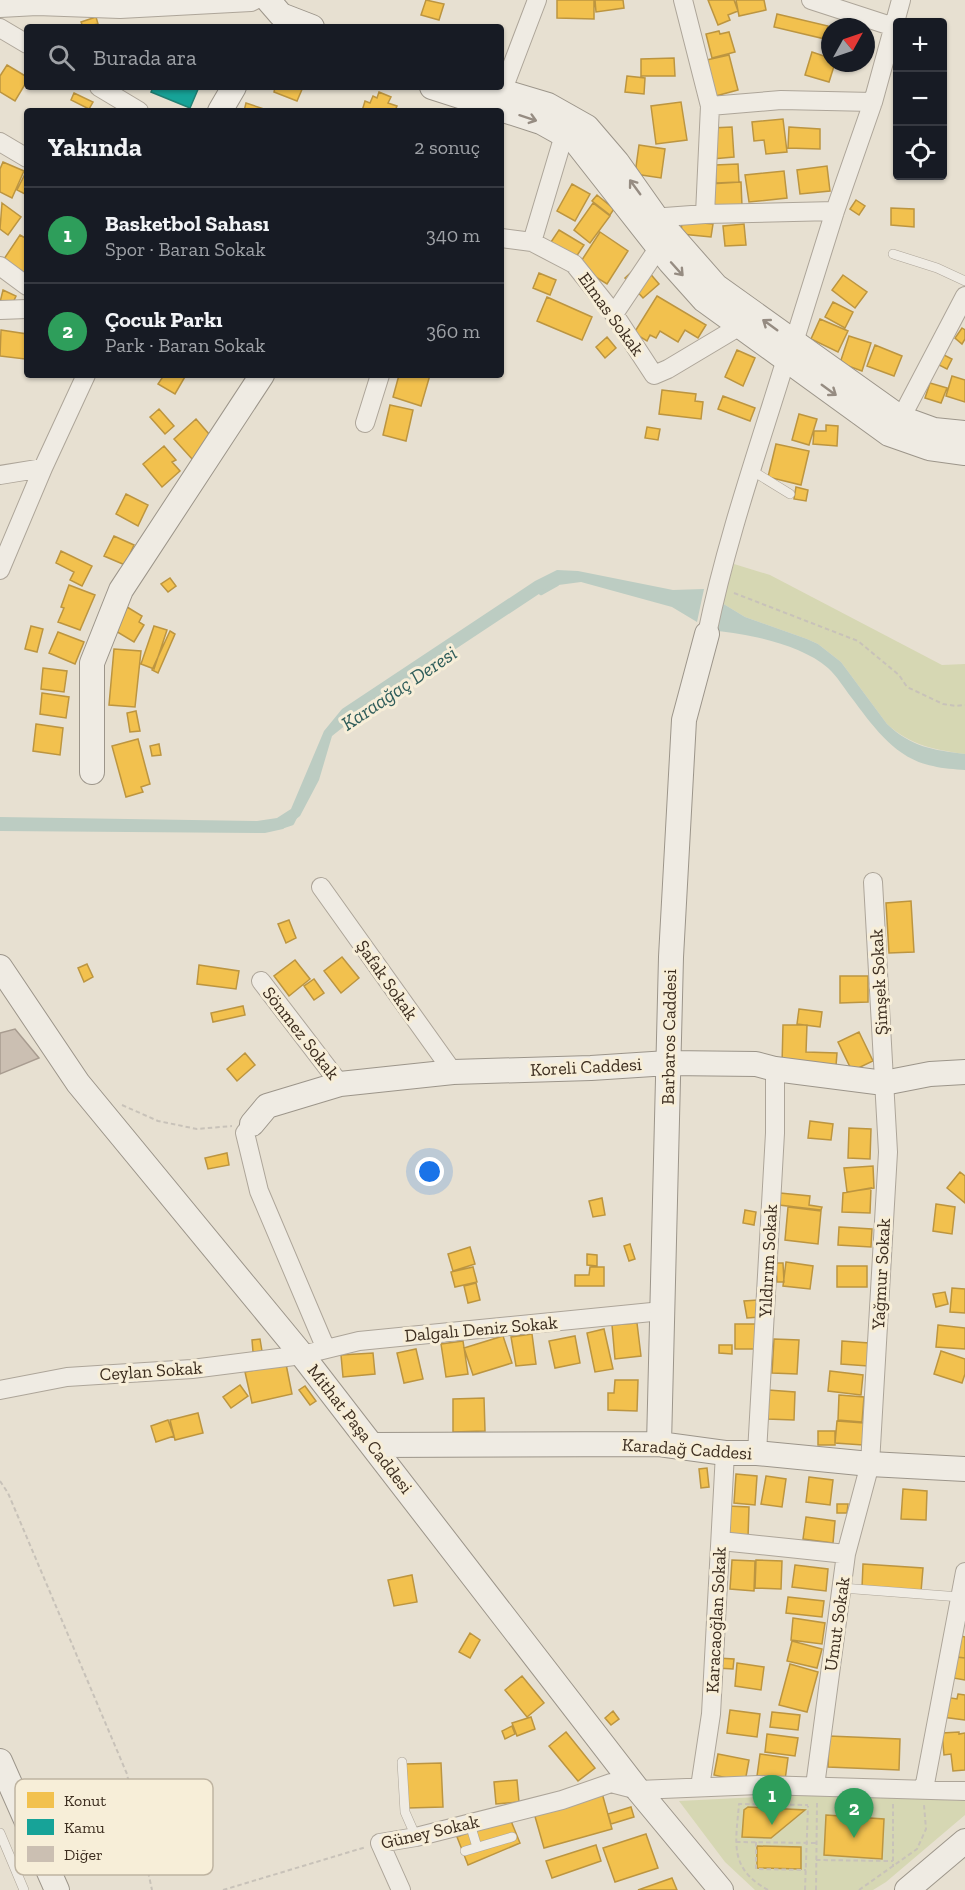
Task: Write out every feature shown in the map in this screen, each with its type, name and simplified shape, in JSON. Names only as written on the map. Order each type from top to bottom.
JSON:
[{"type":"street","points":[[504,70],[537,0]]},
{"type":"street","points":[[683,0],[710,106],[705,214]]},
{"type":"street","points":[[811,0],[893,27]]},
{"type":"street","points":[[896,18],[901,0]]},
{"type":"street","points":[[0,8],[36,3],[120,9],[264,10],[304,24]]},
{"type":"street","points":[[0,28],[24,42]]},
{"type":"street","points":[[707,634],[716,591],[751,470],[873,102],[893,31]]},
{"type":"street","points":[[104,90],[134,108]]},
{"type":"street","points":[[222,108],[232,90]]},
{"type":"street","points":[[441,90],[497,108]]},
{"type":"street","points":[[498,90],[548,105],[587,127],[617,162],[658,220],[717,286],[889,434],[929,448],[965,453]]},
{"type":"street","points":[[710,106],[781,100],[873,102]]},
{"type":"street","points":[[504,110],[541,122],[575,141],[659,248],[704,300],[740,326],[790,351],[901,418],[934,430],[965,434]]},
{"type":"street","points":[[504,238],[532,242],[564,135]]},
{"type":"street","points":[[0,142],[24,156]]},
{"type":"street","points":[[658,220],[705,214],[835,211]]},
{"type":"street","name":"Elmas Sokak","points":[[532,242],[574,264],[614,314],[654,375],[740,326]]},
{"type":"street","points":[[614,314],[659,248]]},
{"type":"street","points":[[0,266],[24,284]]},
{"type":"street","points":[[901,418],[965,296]]},
{"type":"street","points":[[0,310],[24,309]]},
{"type":"street","points":[[0,570],[85,378]]},
{"type":"street","points":[[92,772],[92,663],[121,590],[259,378]]},
{"type":"street","points":[[365,423],[379,378]]},
{"type":"street","points":[[0,475],[43,468]]},
{"type":"street","name":"Barbaros Caddesi","points":[[659,1444],[671,957],[684,720],[707,634]]},
{"type":"street","name":"Şimşek Sokak","points":[[873,882],[884,1083]]},
{"type":"street","name":"Şafak Sokak","points":[[321,887],[453,1072]]},
{"type":"street","name":"Mithat Paşa Caddesi","points":[[0,967],[78,1083],[302,1355],[638,1790],[721,1890]]},
{"type":"street","name":"Sönmez Sokak","points":[[261,981],[340,1084]]},
{"type":"street","name":"Koreli Caddesi","points":[[252,1124],[267,1106],[340,1084],[453,1072],[668,1063],[756,1064],[774,1069],[884,1083],[930,1074],[965,1072]]},
{"type":"street","name":"Yıldırım Sokak","points":[[757,1453],[775,1133],[774,1069]]},
{"type":"street","name":"Yağmur Sokak","points":[[870,1464],[888,1152],[884,1083]]},
{"type":"street","points":[[252,1124],[245,1133],[259,1191],[326,1349]]},
{"type":"street","name":"Dalgalı Deniz Sokak","points":[[302,1355],[359,1341],[662,1311]]},
{"type":"street","name":"Ceylan Sokak","points":[[0,1390],[67,1377],[192,1370],[302,1355]]},
{"type":"street","name":"Karadağ Caddesi","points":[[372,1445],[659,1444],[724,1453],[757,1453],[870,1464],[965,1469]]},
{"type":"street","name":"Karacaoğlan Sokak","points":[[700,1788],[711,1714],[724,1453]]},
{"type":"street","name":"Umut Sokak","points":[[813,1793],[846,1554],[870,1464]]},
{"type":"street","points":[[721,1541],[846,1554]]},
{"type":"street","points":[[924,1797],[965,1572]]},
{"type":"street","points":[[0,1761],[15,1795]]},
{"type":"street","name":"Güney Sokak","points":[[380,1843],[470,1824],[562,1800],[611,1783],[638,1790],[759,1785],[813,1793],[924,1797],[965,1791]]},
{"type":"street","points":[[907,1890],[965,1841]]},
{"type":"street","points":[[380,1843],[401,1890]]},
{"type":"street","points":[[50,1875],[57,1890]]},
{"type":"lane","points":[[893,254],[937,268],[965,281]]},
{"type":"lane","points":[[751,470],[790,494]]},
{"type":"lane","points":[[842,1588],[960,1597]]},
{"type":"lane","points":[[402,1762],[405,1812],[416,1837]]},
{"type":"lane","points":[[470,1824],[477,1847]]},
{"type":"lane","points":[[0,1833],[15,1869]]},
{"type":"lane","points":[[465,1851],[512,1838]]},
{"type":"lane","points":[[18,1875],[24,1890]]},
{"type":"path","points":[[716,591],[858,641],[899,675],[907,687],[944,704],[965,705]]},
{"type":"path","points":[[120,1104],[158,1121],[197,1129],[252,1124]]},
{"type":"path","points":[[0,1481],[8,1492],[128,1779]]},
{"type":"path","points":[[806,1890],[808,1805],[813,1793]]},
{"type":"path","points":[[813,1793],[816,1890]]},
{"type":"path","points":[[859,1890],[917,1849],[926,1829],[924,1797]]},
{"type":"path","points":[[768,1890],[742,1867],[738,1859],[736,1842],[739,1804],[808,1805]]},
{"type":"path","points":[[852,1804],[852,1819]]},
{"type":"path","points":[[893,1867],[892,1804],[903,1804]]},
{"type":"path","points":[[736,1842],[816,1843]]},
{"type":"path","points":[[756,1842],[756,1869],[806,1870]]},
{"type":"path","name":"Güney Sokak","points":[[223,1890],[380,1843]]},
{"type":"path","points":[[816,1860],[893,1861]]},
{"type":"path","points":[[149,1875],[152,1890]]},
{"type":"green space","points":[[734,564],[770,575],[942,665],[965,664],[965,754],[943,751],[905,737],[887,724],[841,662],[818,644],[745,617],[722,603]]},
{"type":"green space","points":[[817,1794],[965,1801],[965,1815],[886,1882],[873,1890],[755,1890],[725,1862],[679,1801]]},
{"type":"shaded area","points":[[557,570],[578,571],[673,590],[704,589],[697,622],[672,607],[581,582],[551,586],[371,705],[332,736],[319,780],[300,816],[283,829],[265,833],[0,831],[0,817],[257,821],[277,818],[291,809],[324,731],[342,709],[535,581]]},
{"type":"shaded area","points":[[722,603],[745,617],[818,644],[841,662],[887,724],[896,732],[923,746],[965,754],[965,770],[941,768],[919,762],[896,749],[877,730],[828,668],[817,660],[775,642],[717,631]]},
{"type":"building: Konut","points":[[426,0],[444,4],[439,20],[421,15]]},
{"type":"building: Konut","points":[[557,0],[594,0],[594,19],[557,18]]},
{"type":"building: Konut","points":[[595,0],[623,0],[624,8],[596,12]]},
{"type":"building: Konut","points":[[708,0],[734,0],[738,11],[728,15],[730,20],[718,25]]},
{"type":"building: Konut","points":[[736,0],[764,0],[766,10],[739,16]]},
{"type":"building: Konut","points":[[777,14],[821,24],[821,38],[774,27]]},
{"type":"building: Konut","points":[[96,17],[98,24],[82,24],[81,22]]},
{"type":"building: Konut","points":[[719,31],[720,34],[729,32],[735,52],[712,58],[706,34]]},
{"type":"building: Konut","points":[[812,52],[821,55],[821,72],[832,72],[829,82],[805,75]]},
{"type":"building: Konut","points":[[729,55],[738,90],[712,97],[702,61]]},
{"type":"building: Konut","points":[[674,58],[675,76],[641,76],[641,59]]},
{"type":"building: Konut","points":[[7,65],[24,75],[24,86],[15,101],[0,92],[0,76]]},
{"type":"building: Konut","points":[[627,76],[645,78],[644,94],[625,92]]},
{"type":"building: Konut","points":[[274,90],[302,90],[297,101],[274,92]]},
{"type":"building: Konut","points":[[379,92],[391,97],[388,103],[397,106],[396,108],[363,108],[365,101],[370,103],[373,96],[377,98]]},
{"type":"building: Konut","points":[[74,93],[93,102],[90,108],[87,108],[71,100]]},
{"type":"building: Konut","points":[[681,102],[687,140],[656,144],[651,106]]},
{"type":"building: Konut","points":[[246,103],[261,108],[245,108]]},
{"type":"building: Konut","points":[[783,119],[787,152],[766,154],[764,140],[754,141],[752,122]]},
{"type":"building: Konut","points":[[732,127],[734,157],[712,159],[710,128]]},
{"type":"building: Konut","points":[[789,127],[820,129],[820,149],[788,148]]},
{"type":"building: Konut","points":[[639,145],[665,149],[661,178],[635,174]]},
{"type":"building: Konut","points":[[3,162],[24,171],[12,198],[0,192],[0,169]]},
{"type":"building: Konut","points":[[738,164],[739,182],[716,183],[715,165]]},
{"type":"building: Konut","points":[[827,166],[830,191],[800,194],[797,170]]},
{"type":"building: Konut","points":[[784,171],[787,198],[749,202],[745,175]]},
{"type":"building: Konut","points":[[24,176],[24,194],[17,190]]},
{"type":"building: Konut","points":[[741,182],[742,206],[710,207],[709,184]]},
{"type":"building: Konut","points":[[572,184],[590,194],[575,221],[557,211]]},
{"type":"building: Konut","points":[[597,195],[614,209],[610,215],[592,201]]},
{"type":"building: Konut","points":[[856,200],[865,206],[859,215],[850,209]]},
{"type":"building: Konut","points":[[2,203],[21,217],[8,235],[0,229]]},
{"type":"building: Konut","points":[[593,203],[610,216],[590,243],[574,230]]},
{"type":"building: Konut","points":[[891,208],[914,209],[914,227],[891,225]]},
{"type":"building: Konut","points":[[682,221],[713,224],[711,237],[681,234]]},
{"type":"building: Konut","points":[[744,224],[746,245],[725,246],[723,226]]},
{"type":"building: Konut","points":[[559,230],[584,245],[572,263],[547,248]]},
{"type":"building: Konut","points":[[600,232],[628,251],[607,284],[578,266]]},
{"type":"building: Konut","points":[[20,235],[24,237],[24,276],[2,262]]},
{"type":"building: Konut","points":[[641,263],[659,284],[643,298],[625,278]]},
{"type":"building: Konut","points":[[539,273],[556,280],[550,295],[533,288]]},
{"type":"building: Konut","points":[[843,275],[867,292],[855,308],[832,290]]},
{"type":"building: Konut","points":[[3,290],[16,296],[11,307],[0,302]]},
{"type":"building: Konut","points":[[657,296],[706,325],[698,338],[685,330],[678,342],[660,331],[656,338],[650,335],[647,341],[634,333]]},
{"type":"building: Konut","points":[[547,297],[592,317],[582,340],[537,321]]},
{"type":"building: Konut","points":[[833,302],[853,312],[845,328],[825,317]]},
{"type":"building: Konut","points":[[820,319],[848,331],[838,352],[811,339]]},
{"type":"building: Konut","points":[[962,328],[965,330],[965,339],[962,344],[955,338]]},
{"type":"building: Konut","points":[[1,330],[24,334],[24,359],[0,356]]},
{"type":"building: Konut","points":[[849,336],[871,343],[862,371],[840,363]]},
{"type":"building: Konut","points":[[607,337],[616,348],[605,358],[596,347]]},
{"type":"building: Konut","points":[[875,345],[902,356],[894,376],[867,366]]},
{"type":"building: Konut","points":[[737,350],[755,358],[743,386],[725,377]]},
{"type":"building: Konut","points":[[942,354],[952,359],[947,369],[937,364]]},
{"type":"building: Konut","points":[[952,376],[965,380],[965,402],[946,396]]},
{"type":"building: Konut","points":[[162,378],[184,378],[175,394],[158,384]]},
{"type":"building: Konut","points":[[398,378],[429,378],[421,406],[393,397]]},
{"type":"building: Konut","points":[[930,383],[947,388],[941,403],[925,398]]},
{"type":"building: Konut","points":[[662,390],[696,394],[695,401],[703,402],[701,419],[659,414]]},
{"type":"building: Konut","points":[[723,396],[755,408],[750,421],[718,409]]},
{"type":"building: Konut","points":[[390,405],[413,410],[406,441],[383,435]]},
{"type":"building: Konut","points":[[159,409],[174,426],[165,434],[150,417]]},
{"type":"building: Konut","points":[[799,414],[817,419],[809,445],[792,440]]},
{"type":"building: Konut","points":[[196,419],[215,441],[193,460],[174,439]]},
{"type":"building: Konut","points":[[826,425],[838,426],[837,446],[813,444],[814,431],[826,431]]},
{"type":"building: Konut","points":[[647,427],[660,429],[658,440],[645,438]]},
{"type":"building: Konut","points":[[776,444],[809,451],[801,485],[768,477]]},
{"type":"building: Konut","points":[[164,446],[176,460],[172,462],[180,471],[162,487],[143,464]]},
{"type":"building: Konut","points":[[796,487],[808,490],[806,501],[794,499]]},
{"type":"building: Konut","points":[[126,494],[148,505],[138,526],[116,514]]},
{"type":"building: Konut","points":[[114,536],[134,545],[125,565],[104,556]]},
{"type":"building: Konut","points":[[61,551],[92,566],[82,586],[70,580],[74,572],[56,563]]},
{"type":"building: Konut","points":[[170,578],[176,586],[168,592],[161,584]]},
{"type":"building: Konut","points":[[69,585],[95,595],[80,630],[58,622]]},
{"type":"building: Konut","points":[[127,607],[142,616],[139,622],[144,625],[134,642],[114,630]]},
{"type":"building: Konut","points":[[31,626],[43,629],[37,652],[25,649]]},
{"type":"building: Konut","points":[[154,626],[167,630],[154,669],[141,664]]},
{"type":"building: Konut","points":[[170,631],[175,634],[158,673],[152,670]]},
{"type":"building: Konut","points":[[58,632],[84,642],[75,664],[49,653]]},
{"type":"building: Konut","points":[[114,649],[141,651],[135,707],[109,705]]},
{"type":"building: Konut","points":[[43,668],[67,671],[64,692],[41,689]]},
{"type":"building: Konut","points":[[42,693],[69,697],[66,718],[40,714]]},
{"type":"building: Konut","points":[[136,711],[140,731],[130,732],[127,713]]},
{"type":"building: Konut","points":[[36,724],[63,728],[60,755],[33,751]]},
{"type":"building: Konut","points":[[138,739],[150,784],[141,787],[143,792],[126,797],[112,746]]},
{"type":"building: Konut","points":[[159,744],[161,755],[152,756],[150,746]]},
{"type":"building: Konut","points":[[911,901],[914,952],[889,953],[886,903]]},
{"type":"building: Konut","points":[[289,920],[296,938],[286,943],[278,924]]},
{"type":"building: Konut","points":[[342,957],[359,978],[341,993],[324,971]]},
{"type":"building: Konut","points":[[295,960],[310,979],[289,996],[274,976]]},
{"type":"building: Konut","points":[[87,964],[93,977],[84,982],[78,968]]},
{"type":"building: Konut","points":[[199,965],[239,971],[236,989],[197,984]]},
{"type":"building: Konut","points":[[840,976],[868,976],[868,1002],[840,1003]]},
{"type":"building: Konut","points":[[314,979],[324,993],[314,1000],[304,986]]},
{"type":"building: Konut","points":[[243,1006],[245,1015],[213,1022],[211,1013]]},
{"type":"building: Konut","points":[[799,1009],[822,1012],[820,1027],[797,1024]]},
{"type":"building: Konut","points":[[783,1025],[807,1025],[806,1052],[837,1053],[836,1066],[782,1065]]},
{"type":"building: Konut","points":[[859,1032],[873,1061],[852,1071],[838,1042]]},
{"type":"building: Konut","points":[[245,1053],[255,1065],[237,1081],[227,1069]]},
{"type":"building: Konut","points":[[810,1121],[833,1124],[831,1140],[808,1138]]},
{"type":"building: Konut","points":[[849,1128],[871,1129],[870,1159],[848,1158]]},
{"type":"building: Konut","points":[[227,1153],[229,1165],[208,1169],[205,1158]]},
{"type":"building: Konut","points":[[873,1166],[874,1188],[847,1192],[844,1168]]},
{"type":"building: Konut","points":[[960,1172],[965,1176],[965,1203],[947,1188]]},
{"type":"building: Konut","points":[[871,1188],[870,1213],[842,1212],[843,1193]]},
{"type":"building: Konut","points":[[780,1193],[810,1196],[809,1205],[822,1207],[821,1210],[779,1205]]},
{"type":"building: Konut","points":[[602,1198],[605,1215],[593,1217],[589,1201]]},
{"type":"building: Konut","points":[[936,1204],[955,1207],[952,1234],[933,1231]]},
{"type":"building: Konut","points":[[788,1207],[821,1211],[818,1244],[785,1240]]},
{"type":"building: Konut","points":[[745,1210],[756,1212],[754,1225],[743,1223]]},
{"type":"building: Konut","points":[[839,1227],[872,1229],[871,1247],[838,1245]]},
{"type":"building: Konut","points":[[630,1244],[635,1259],[629,1261],[624,1246]]},
{"type":"building: Konut","points":[[470,1247],[475,1264],[453,1271],[448,1254]]},
{"type":"building: Konut","points":[[587,1254],[597,1255],[597,1266],[587,1265]]},
{"type":"building: Konut","points":[[786,1262],[813,1266],[810,1289],[783,1286]]},
{"type":"building: Konut","points":[[776,1263],[783,1263],[784,1282],[777,1282]]},
{"type":"building: Konut","points":[[837,1266],[867,1266],[867,1287],[837,1287]]},
{"type":"building: Konut","points":[[473,1267],[477,1282],[455,1287],[451,1272]]},
{"type":"building: Konut","points":[[590,1267],[604,1267],[604,1286],[575,1286],[575,1275],[589,1275]]},
{"type":"building: Konut","points":[[476,1283],[480,1300],[468,1303],[464,1286]]},
{"type":"building: Konut","points":[[952,1288],[965,1289],[965,1313],[950,1312]]},
{"type":"building: Konut","points":[[945,1292],[948,1304],[936,1307],[933,1294]]},
{"type":"building: Konut","points":[[758,1300],[760,1317],[747,1318],[744,1301]]},
{"type":"building: Konut","points":[[637,1323],[641,1356],[615,1359],[612,1325]]},
{"type":"building: Konut","points":[[735,1324],[757,1324],[758,1349],[735,1349]]},
{"type":"building: Konut","points":[[938,1325],[965,1328],[965,1349],[936,1347]]},
{"type":"building: Konut","points":[[604,1329],[613,1369],[595,1372],[587,1333]]},
{"type":"building: Konut","points":[[532,1334],[536,1364],[516,1366],[511,1337]]},
{"type":"building: Konut","points":[[503,1336],[512,1363],[473,1375],[464,1348]]},
{"type":"building: Konut","points":[[575,1336],[580,1363],[555,1368],[549,1341]]},
{"type":"building: Konut","points":[[260,1339],[262,1351],[253,1352],[252,1340]]},
{"type":"building: Konut","points":[[774,1339],[799,1340],[797,1374],[772,1373]]},
{"type":"building: Konut","points":[[463,1341],[468,1374],[446,1377],[441,1344]]},
{"type":"building: Konut","points":[[842,1341],[869,1343],[868,1366],[841,1364]]},
{"type":"building: Konut","points":[[719,1345],[732,1345],[732,1354],[719,1353]]},
{"type":"building: Konut","points":[[416,1349],[423,1379],[404,1383],[397,1353]]},
{"type":"building: Konut","points":[[941,1351],[965,1359],[965,1374],[962,1383],[934,1374]]},
{"type":"building: Konut","points":[[373,1353],[375,1374],[343,1377],[341,1355]]},
{"type":"building: Konut","points":[[286,1364],[292,1394],[252,1403],[245,1372]]},
{"type":"building: Konut","points":[[830,1371],[863,1375],[861,1395],[828,1391]]},
{"type":"building: Konut","points":[[615,1380],[638,1380],[637,1411],[608,1410],[608,1393],[614,1393]]},
{"type":"building: Konut","points":[[240,1385],[248,1396],[231,1408],[223,1397]]},
{"type":"building: Konut","points":[[305,1386],[316,1401],[310,1405],[299,1390]]},
{"type":"building: Konut","points":[[768,1390],[795,1392],[794,1420],[767,1419]]},
{"type":"building: Konut","points":[[839,1395],[864,1397],[862,1422],[838,1420]]},
{"type":"building: Konut","points":[[484,1398],[485,1431],[453,1432],[453,1399]]},
{"type":"building: Konut","points":[[198,1413],[203,1433],[175,1440],[170,1420]]},
{"type":"building: Konut","points":[[168,1420],[174,1436],[156,1442],[151,1426]]},
{"type":"building: Konut","points":[[837,1421],[864,1423],[863,1445],[835,1443]]},
{"type":"building: Konut","points":[[818,1431],[835,1431],[835,1445],[818,1445]]},
{"type":"building: Konut","points":[[707,1468],[709,1487],[701,1488],[699,1469]]},
{"type":"building: Konut","points":[[736,1474],[757,1476],[755,1505],[734,1503]]},
{"type":"building: Konut","points":[[766,1476],[786,1479],[782,1507],[761,1504]]},
{"type":"building: Konut","points":[[809,1477],[833,1480],[830,1505],[806,1502]]},
{"type":"building: Konut","points":[[903,1489],[927,1491],[926,1520],[901,1519]]},
{"type":"building: Konut","points":[[837,1504],[848,1504],[847,1513],[837,1513]]},
{"type":"building: Konut","points":[[728,1506],[749,1507],[748,1538],[727,1537]]},
{"type":"building: Konut","points":[[806,1517],[835,1521],[833,1543],[803,1539]]},
{"type":"building: Konut","points":[[732,1560],[755,1561],[754,1591],[730,1589]]},
{"type":"building: Konut","points":[[756,1560],[782,1561],[781,1589],[755,1588]]},
{"type":"building: Konut","points":[[863,1564],[923,1568],[921,1592],[862,1588]]},
{"type":"building: Konut","points":[[795,1565],[828,1569],[826,1591],[792,1587]]},
{"type":"building: Konut","points":[[412,1575],[417,1602],[394,1606],[388,1580]]},
{"type":"building: Konut","points":[[788,1597],[824,1601],[822,1617],[786,1613]]},
{"type":"building: Konut","points":[[793,1618],[825,1623],[822,1644],[791,1640]]},
{"type":"building: Konut","points":[[470,1633],[480,1640],[470,1658],[459,1652]]},
{"type":"building: Konut","points":[[961,1636],[965,1637],[965,1658],[957,1657]]},
{"type":"building: Konut","points":[[792,1641],[822,1649],[817,1668],[787,1661]]},
{"type":"building: Konut","points":[[957,1657],[965,1658],[965,1680],[953,1678]]},
{"type":"building: Konut","points":[[718,1658],[734,1659],[733,1669],[717,1668]]},
{"type":"building: Konut","points":[[737,1663],[764,1667],[761,1690],[735,1686]]},
{"type":"building: Konut","points":[[790,1664],[818,1672],[807,1712],[779,1705]]},
{"type":"building: Konut","points":[[522,1676],[544,1703],[527,1717],[505,1690]]},
{"type":"building: Konut","points":[[958,1694],[965,1695],[965,1720],[942,1717],[945,1697],[957,1699]]},
{"type":"building: Konut","points":[[730,1710],[760,1714],[757,1737],[727,1733]]},
{"type":"building: Konut","points":[[613,1711],[619,1719],[611,1725],[605,1718]]},
{"type":"building: Konut","points":[[772,1712],[800,1715],[798,1730],[770,1727]]},
{"type":"building: Konut","points":[[531,1717],[535,1729],[517,1736],[512,1723]]},
{"type":"building: Konut","points":[[512,1726],[515,1734],[505,1739],[502,1731]]},
{"type":"building: Konut","points":[[566,1732],[595,1768],[578,1781],[549,1746]]},
{"type":"building: Konut","points":[[959,1732],[959,1734],[965,1733],[965,1770],[953,1771],[951,1754],[944,1755],[942,1733]]},
{"type":"building: Konut","points":[[767,1734],[798,1738],[795,1756],[765,1752]]},
{"type":"building: Konut","points":[[829,1736],[900,1739],[899,1770],[828,1767]]},
{"type":"building: Konut","points":[[718,1754],[749,1760],[745,1782],[714,1775]]},
{"type":"building: Konut","points":[[760,1754],[788,1758],[785,1780],[757,1776]]},
{"type":"building: Konut","points":[[441,1763],[443,1807],[408,1808],[406,1764]]},
{"type":"building: Konut","points":[[517,1780],[519,1802],[496,1804],[494,1782]]},
{"type":"building: Konut","points":[[602,1793],[612,1829],[544,1848],[534,1813]]},
{"type":"building: Konut","points":[[631,1807],[634,1817],[611,1824],[608,1814]]},
{"type":"building: Konut","points":[[748,1807],[805,1810],[771,1838],[742,1837],[744,1810]]},
{"type":"building: Konut","points":[[826,1815],[884,1819],[882,1859],[824,1855]]},
{"type":"building: Konut","points":[[509,1816],[520,1843],[468,1865],[457,1837]]},
{"type":"building: Konut","points":[[646,1834],[658,1868],[615,1882],[603,1848]]},
{"type":"building: Konut","points":[[596,1845],[601,1861],[552,1878],[546,1861]]},
{"type":"building: Konut","points":[[757,1846],[801,1847],[801,1869],[757,1868]]},
{"type":"building: Konut","points":[[672,1878],[677,1890],[638,1890]]},
{"type":"building: Kamu","points":[[152,90],[198,90],[190,108],[151,92]]},
{"type":"building: Diğer","points":[[15,1029],[39,1058],[0,1074],[0,1033]]},
{"type":"waterway","name":"Karaağaç Deresi","points":[[541,593],[557,584]]},
{"type":"waterway","name":"Karaağaç Deresi","points":[[283,826],[292,823],[296,815]]},
{"type":"place","name":"Basketbol Sahası","points":[[772,1825]]},
{"type":"place","name":"Çocuk Parkı","points":[[854,1838]]}]
